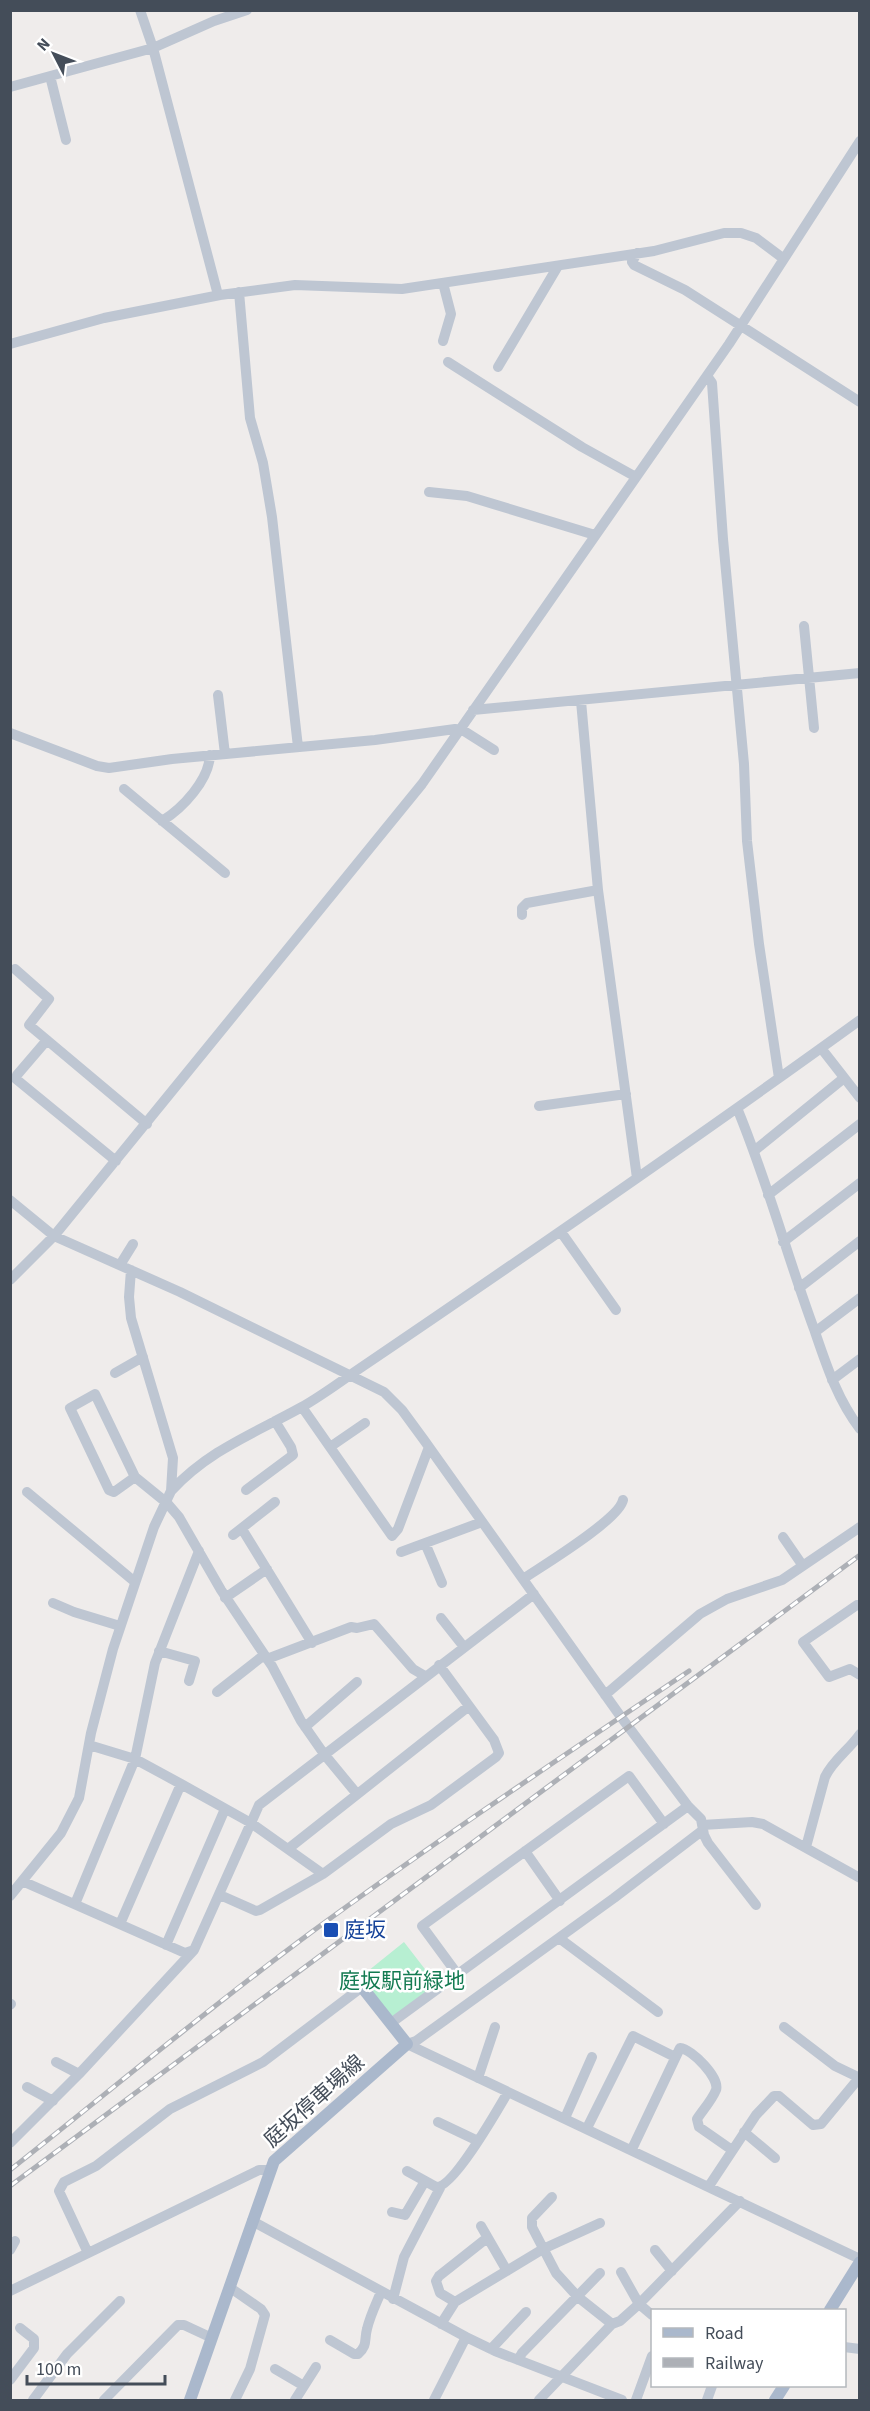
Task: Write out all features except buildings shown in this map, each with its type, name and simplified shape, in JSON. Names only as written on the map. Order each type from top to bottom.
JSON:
[{"type":"main road","points":[[362,1987],[407,2044]]},
{"type":"main road","name":"庭坂停車場線","points":[[190,2400],[269,2170],[274,2162],[407,2044]]},
{"type":"main road","points":[[831,2309],[859,2263]]},
{"type":"main road","points":[[775,2400],[783,2387]]},
{"type":"street","points":[[140,10],[153,48],[218,296]]},
{"type":"street","points":[[10,87],[153,48],[222,18],[248,10]]},
{"type":"street","points":[[50,76],[66,140]]},
{"type":"street","points":[[10,1280],[54,1236],[422,784],[707,376],[860,141]]},
{"type":"street","points":[[10,344],[104,318],[238,292],[277,286],[402,289],[637,253],[724,233],[741,233],[756,238],[784,259]]},
{"type":"street","points":[[637,253],[634,265],[685,290],[860,402]]},
{"type":"street","points":[[498,367],[558,266]]},
{"type":"street","points":[[443,283],[451,314],[443,341]]},
{"type":"street","points":[[238,292],[250,418],[263,463],[269,496],[298,747]]},
{"type":"street","points":[[448,362],[582,447],[636,477]]},
{"type":"street","points":[[707,376],[712,383],[723,539],[744,764],[747,841],[759,944],[779,1078]]},
{"type":"street","points":[[429,492],[467,496],[595,535]]},
{"type":"street","points":[[804,626],[814,728]]},
{"type":"street","points":[[473,711],[860,673]]},
{"type":"street","points":[[218,695],[225,754]]},
{"type":"street","points":[[581,701],[598,890],[637,1178]]},
{"type":"street","points":[[10,733],[110,768],[210,755],[459,729],[494,750]]},
{"type":"street","points":[[162,821],[181,805],[196,787],[207,770],[210,755]]},
{"type":"street","points":[[124,789],[225,873]]},
{"type":"street","points":[[522,915],[522,908],[527,903],[598,890]]},
{"type":"street","points":[[15,969],[50,999],[29,1025],[147,1124]]},
{"type":"street","points":[[171,1491],[191,1470],[208,1457],[302,1407],[350,1375],[561,1232],[860,1020]]},
{"type":"street","points":[[47,1040],[16,1079],[116,1161]]},
{"type":"street","points":[[821,1048],[860,1098]]},
{"type":"street","points":[[754,1151],[844,1078]]},
{"type":"street","points":[[538,1107],[626,1094]]},
{"type":"street","points":[[737,1108],[754,1151],[798,1288],[832,1380],[837,1393],[860,1429]]},
{"type":"street","points":[[768,1195],[860,1124]]},
{"type":"street","points":[[783,1242],[860,1183]]},
{"type":"street","points":[[10,1200],[54,1236],[131,1269],[384,1392],[402,1410],[605,1695],[688,1806],[701,1819],[708,1843],[756,1905]]},
{"type":"street","points":[[561,1232],[616,1310]]},
{"type":"street","points":[[798,1288],[860,1241]]},
{"type":"street","points":[[120,1264],[133,1244]]},
{"type":"street","points":[[10,1896],[61,1833],[76,1806],[107,1670],[120,1626],[154,1527],[171,1491],[173,1458],[130,1308],[131,1269]]},
{"type":"street","points":[[815,1332],[860,1298]]},
{"type":"street","points":[[115,1373],[143,1357]]},
{"type":"street","points":[[832,1380],[860,1359]]},
{"type":"street","points":[[135,1477],[114,1492],[109,1490],[70,1408],[94,1394],[135,1477],[167,1503],[179,1517],[225,1598],[266,1657],[305,1727],[357,1794]]},
{"type":"street","points":[[302,1407],[392,1536],[398,1529],[429,1447]]},
{"type":"street","points":[[246,1490],[293,1455],[291,1447],[275,1421]]},
{"type":"street","points":[[330,1447],[365,1423]]},
{"type":"street","points":[[27,1492],[135,1582]]},
{"type":"street","points":[[523,1579],[606,1522],[623,1500]]},
{"type":"street","points":[[275,1502],[238,1532],[267,1569],[312,1643]]},
{"type":"street","points":[[401,1552],[482,1521]]},
{"type":"street","points":[[605,1695],[700,1614],[727,1599],[782,1580],[860,1527]]},
{"type":"street","points":[[783,1537],[802,1566]]},
{"type":"street","points":[[425,1543],[442,1583]]},
{"type":"street","points":[[75,1904],[135,1759],[149,1684],[159,1651],[199,1551]]},
{"type":"street","points":[[225,1598],[267,1569]]},
{"type":"street","points":[[10,2144],[79,2074],[194,1950],[259,1805],[534,1594]]},
{"type":"street","points":[[53,1603],[120,1626]]},
{"type":"street","points":[[857,1605],[803,1642],[829,1677],[850,1669],[860,1675]]},
{"type":"street","points":[[441,1618],[464,1647]]},
{"type":"street","points":[[217,1692],[266,1657],[312,1643],[351,1627],[374,1624],[413,1669],[425,1676]]},
{"type":"street","points":[[159,1651],[195,1661],[189,1681]]},
{"type":"street","points":[[220,1895],[256,1911],[260,1910],[323,1874],[391,1824],[431,1804],[496,1757],[499,1753],[496,1744],[439,1665]]},
{"type":"street","points":[[305,1727],[357,1682]]},
{"type":"street","points":[[288,1849],[470,1706]]},
{"type":"street","points":[[806,1847],[825,1777],[830,1767],[860,1734]]},
{"type":"street","points":[[89,1745],[135,1759],[181,1784],[251,1823],[323,1874]]},
{"type":"street","points":[[458,1976],[422,1926],[629,1776],[664,1824]]},
{"type":"street","points":[[120,1924],[181,1784]]},
{"type":"street","points":[[391,2023],[688,1806]]},
{"type":"street","points":[[166,1945],[225,1809]]},
{"type":"street","points":[[407,2044],[416,2041],[559,1938],[702,1827],[752,1822],[763,1824],[859,1877]]},
{"type":"street","points":[[525,1851],[560,1901]]},
{"type":"street","points":[[22,1881],[185,1953],[194,1950]]},
{"type":"street","points":[[559,1938],[658,2012]]},
{"type":"street","points":[[88,2253],[59,2191],[64,2182],[96,2166],[170,2109],[263,2062],[362,1987]]},
{"type":"street","points":[[478,2078],[495,2027]]},
{"type":"street","points":[[709,2186],[756,2115],[774,2096],[779,2096],[813,2125],[821,2124],[859,2078],[835,2066],[784,2027]]},
{"type":"street","points":[[587,2128],[633,2036],[675,2057]]},
{"type":"street","points":[[407,2044],[740,2201],[859,2263]]},
{"type":"street","points":[[632,2149],[675,2057],[680,2048],[686,2048],[700,2059],[716,2082],[716,2090],[697,2122],[699,2127],[732,2150]]},
{"type":"street","points":[[565,2118],[592,2057]]},
{"type":"street","points":[[56,2062],[79,2074]]},
{"type":"street","points":[[27,2087],[53,2101]]},
{"type":"street","points":[[393,2299],[404,2257],[440,2188],[461,2165],[478,2141],[508,2092]]},
{"type":"street","points":[[438,2122],[478,2141]]},
{"type":"street","points":[[744,2132],[775,2158]]},
{"type":"street","points":[[10,2291],[259,2170],[269,2170]]},
{"type":"street","points":[[407,2171],[440,2188]]},
{"type":"street","points":[[392,2212],[405,2216],[425,2181]]},
{"type":"street","points":[[552,2197],[530,2223],[556,2273],[578,2297],[612,2324]]},
{"type":"street","points":[[539,2400],[612,2324],[620,2321],[639,2304],[740,2201]]},
{"type":"street","points":[[252,2221],[393,2299],[490,2349],[622,2400]]},
{"type":"street","points":[[441,2324],[456,2302],[543,2249],[600,2223]]},
{"type":"street","points":[[482,2226],[507,2271]]},
{"type":"street","points":[[456,2302],[438,2291],[436,2281],[439,2276],[487,2238]]},
{"type":"street","points":[[656,2250],[672,2271]]},
{"type":"street","points":[[621,2272],[639,2304],[651,2314]]},
{"type":"street","points":[[518,2360],[522,2353],[600,2273]]},
{"type":"street","points":[[230,2288],[261,2309],[265,2315],[250,2369],[235,2400]]},
{"type":"street","points":[[330,2340],[358,2354],[368,2340],[367,2328],[381,2292]]},
{"type":"street","points":[[33,2400],[68,2354],[120,2301]]},
{"type":"street","points":[[490,2349],[526,2312]]},
{"type":"street","points":[[104,2400],[178,2325],[184,2325],[212,2338]]},
{"type":"street","points":[[10,2380],[34,2348],[34,2339],[20,2328]]},
{"type":"street","points":[[434,2400],[466,2337]]},
{"type":"street","points":[[636,2400],[651,2359]]},
{"type":"street","points":[[295,2400],[316,2367]]},
{"type":"street","points":[[275,2369],[304,2386]]},
{"type":"green space","name":"庭坂駅前緑地","points":[[404,1942],[438,1986],[391,2019],[365,1987],[375,1979],[368,1971]]},
{"type":"railway","points":[[10,2186],[860,1555]]},
{"type":"railway","points":[[10,2170],[198,2019],[359,1897],[689,1671]]},
{"type":"place","name":"庭坂","points":[[331,1930]]}]
